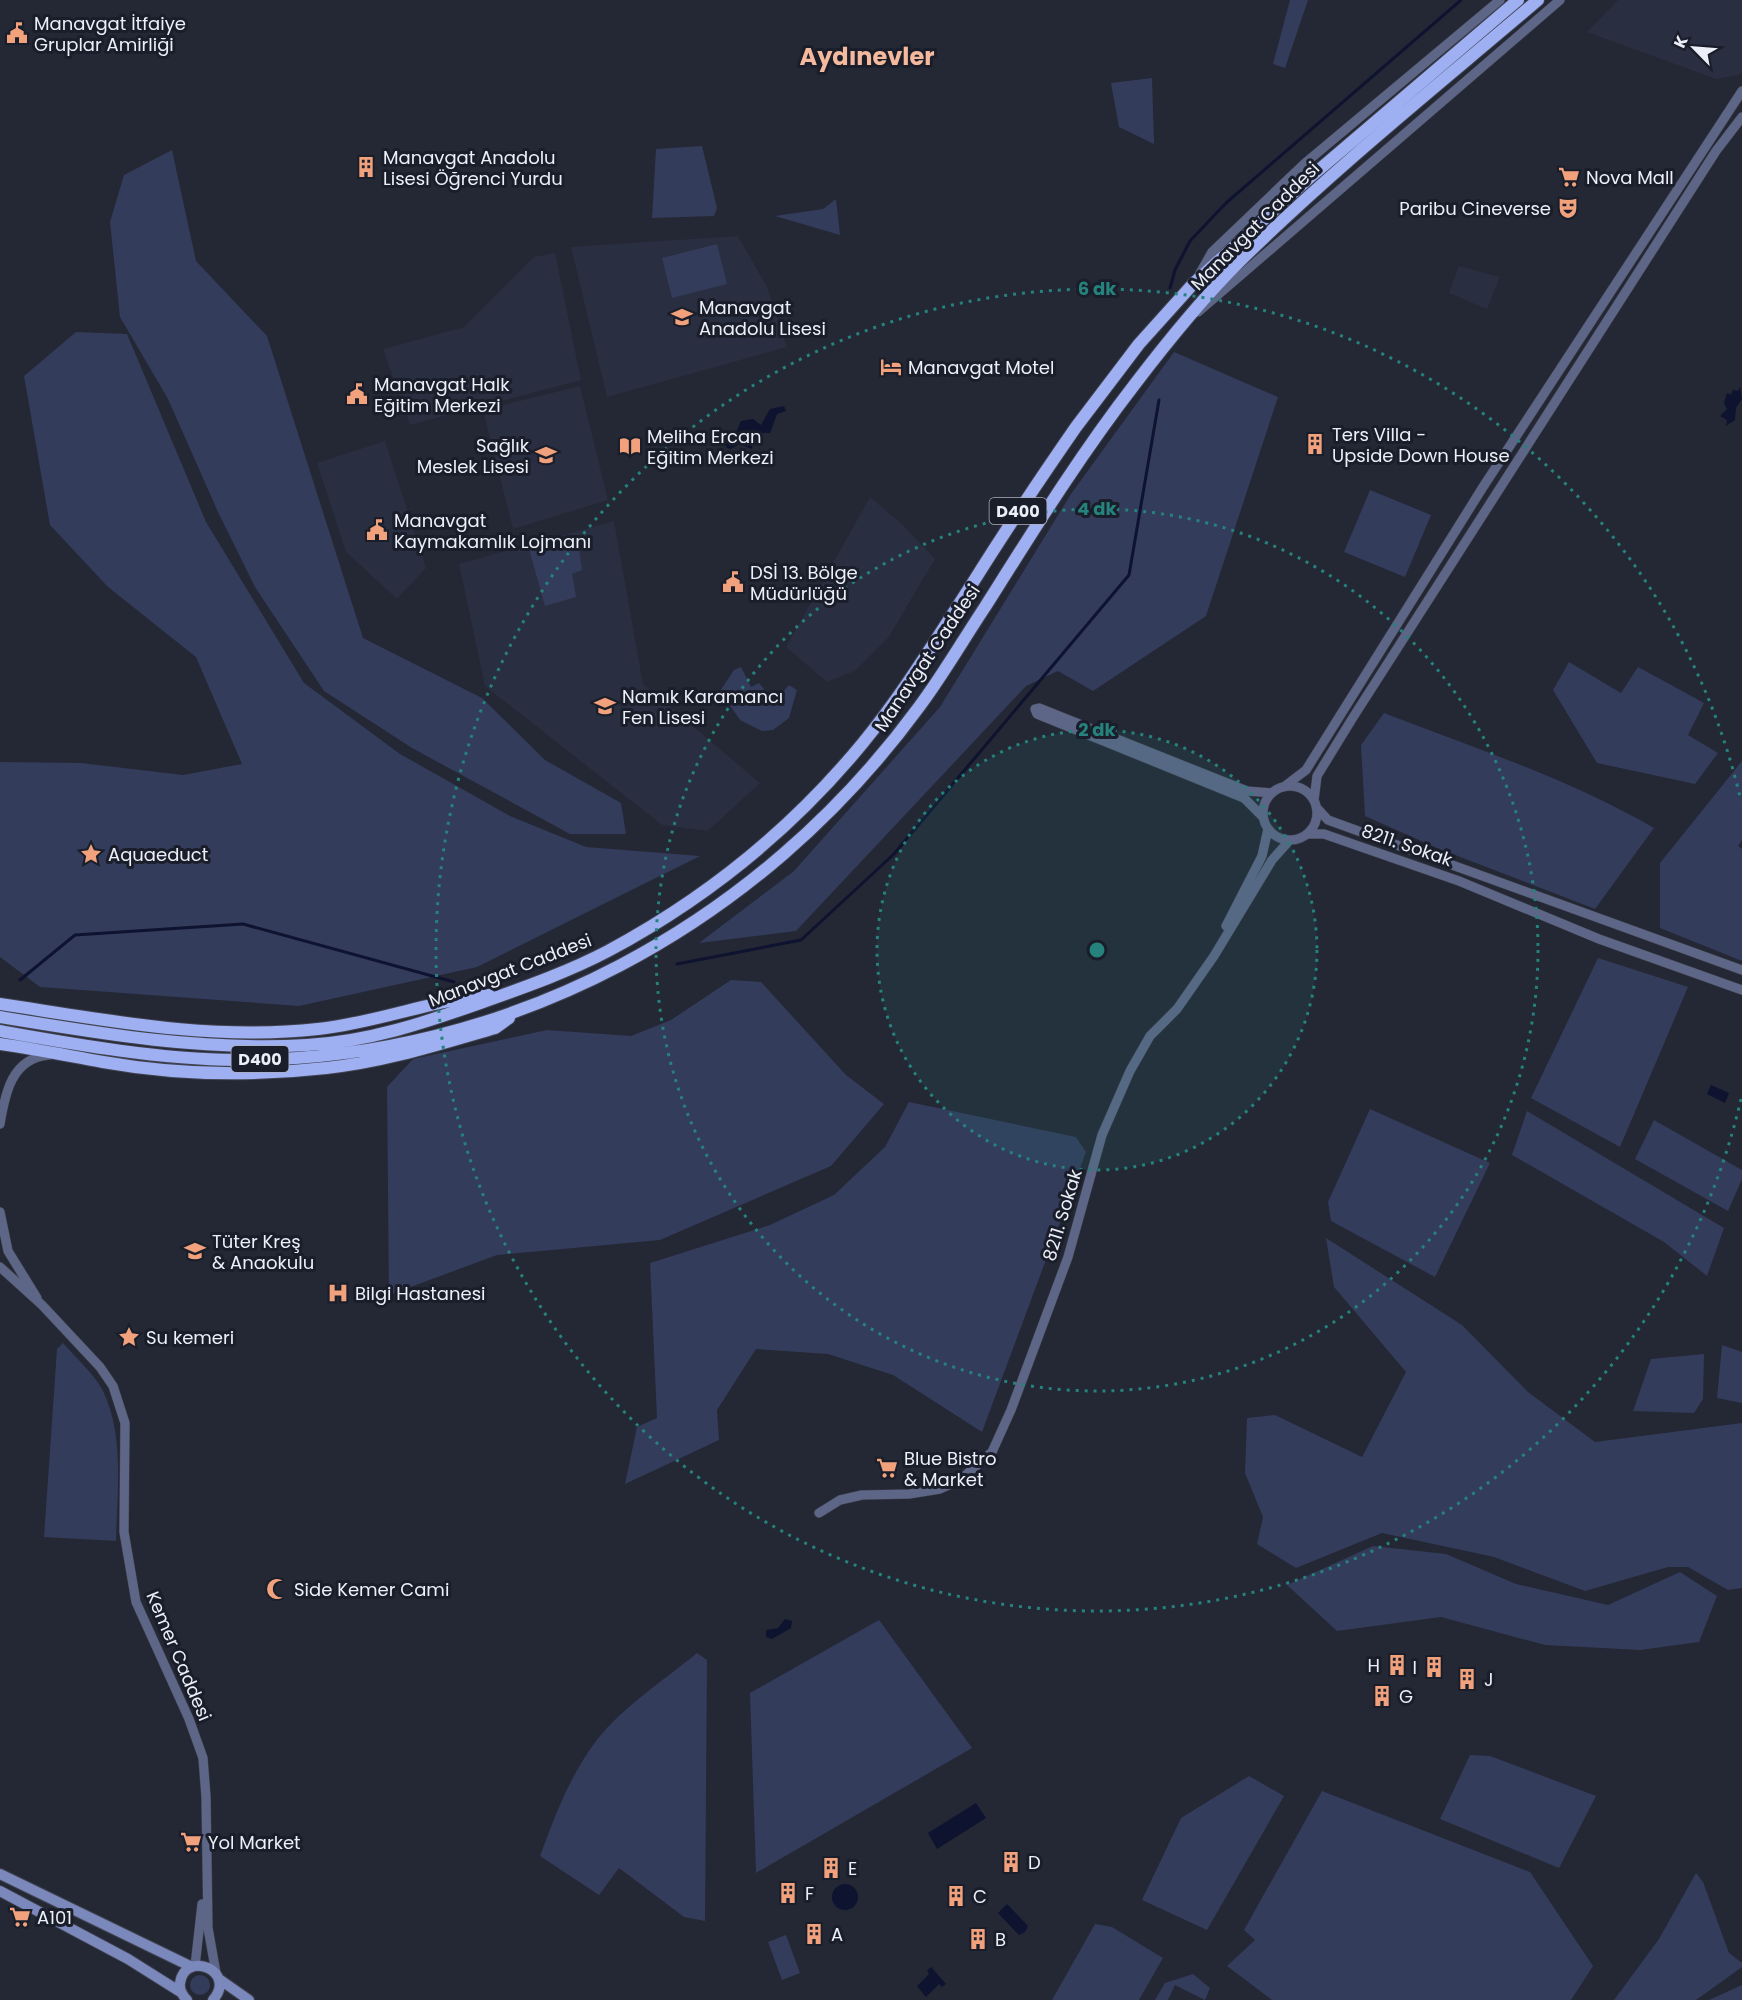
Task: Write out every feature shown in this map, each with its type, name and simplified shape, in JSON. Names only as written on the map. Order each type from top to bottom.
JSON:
[{"type":"highway","name":"Manavgat Caddesi","points":[[0,1017],[134,1040],[238,1046],[311,1045],[396,1031],[508,993],[605,952],[658,922],[754,854],[824,789],[901,693],[1018,511],[1106,385],[1193,284],[1307,180],[1518,0]]},
{"type":"highway","name":"Manavgat Caddesi","points":[[0,1031],[130,1053],[236,1060],[290,1058],[387,1047],[517,1012],[612,969],[710,914],[777,861],[848,794],[922,704],[1095,437],[1191,316],[1235,266],[1305,199],[1538,0]]},
{"type":"highway","points":[[0,1004],[132,1026],[206,1033],[271,1034],[370,1022],[467,997],[508,993]]},
{"type":"highway","points":[[0,1044],[63,1053],[104,1062],[210,1072],[327,1068],[376,1060],[495,1028],[517,1012]]},
{"type":"main road","points":[[0,1875],[194,1967],[207,1966],[249,2000]]},
{"type":"main road","points":[[0,1891],[137,1964],[184,1998]]},
{"type":"main road","points":[[184,1998],[182,1976],[194,1967]]},
{"type":"main road","points":[[213,2000],[219,1990],[217,1976]]},
{"type":"street","points":[[1193,284],[1212,252],[1304,164],[1500,0]]},
{"type":"street","points":[[1191,316],[1214,300],[1270,247],[1560,0]]},
{"type":"street","points":[[1742,91],[1483,487],[1306,771],[1272,793],[1263,806],[1263,817],[1268,830],[1277,838],[1289,841],[1308,834],[1316,822],[1317,776],[1716,151],[1742,117]]},
{"type":"street","points":[[1263,817],[1244,798],[1037,714],[1035,709],[1039,708],[1247,791],[1272,793]]},
{"type":"street","points":[[1285,786],[1305,790],[1328,820],[1742,970]]},
{"type":"street","points":[[1199,977],[1262,855],[1268,830]]},
{"type":"street","name":"8211. Sokak","points":[[1308,834],[1324,834],[1459,881],[1599,939],[1742,990]]},
{"type":"street","name":"8211. Sokak","points":[[819,1513],[840,1500],[862,1495],[909,1494],[940,1489],[960,1480],[992,1452],[1011,1410],[1068,1257],[1102,1135],[1130,1071],[1150,1036],[1177,1009],[1272,860],[1289,841]]},
{"type":"street","points":[[0,1124],[8,1086],[22,1064],[38,1056],[63,1053]]},
{"type":"street","name":"Kemer Caddesi","points":[[0,1212],[8,1251],[42,1305]]},
{"type":"street","name":"Kemer Caddesi","points":[[0,1267],[42,1305],[100,1367],[113,1386],[125,1423],[124,1532],[128,1566],[136,1602],[189,1719],[203,1758],[206,1797],[208,1928],[217,1976]]},
{"type":"street","name":"Kemer Caddesi","points":[[194,1967],[206,1869]]},
{"type":"shaded area","points":[[1290,0],[1308,0],[1285,68],[1273,64]]},
{"type":"shaded area","points":[[1618,0],[1742,0],[1742,72],[1739,75],[1716,79],[1587,32]]},
{"type":"shaded area","points":[[1152,78],[1154,144],[1119,127],[1111,83]]},
{"type":"shaded area","points":[[702,146],[717,208],[714,216],[652,218],[656,149]]},
{"type":"shaded area","points":[[172,150],[196,261],[267,336],[363,638],[482,698],[545,760],[621,803],[626,834],[570,834],[412,748],[324,691],[255,587],[218,512],[168,399],[120,317],[110,222],[124,175]]},
{"type":"shaded area","points":[[836,199],[840,235],[775,216],[823,209]]},
{"type":"shaded area","name":"Manavgat Anadolu Lisesi","points":[[738,236],[767,287],[787,347],[607,397],[571,247]]},
{"type":"shaded area","points":[[717,244],[727,284],[672,298],[662,258]]},
{"type":"shaded area","points":[[555,253],[581,380],[410,425],[383,349],[464,327],[534,257]]},
{"type":"shaded area","points":[[1459,266],[1500,277],[1487,309],[1449,293]]},
{"type":"shaded area","points":[[76,332],[127,334],[206,522],[304,683],[400,754],[510,816],[586,847],[700,856],[477,967],[299,1006],[40,987],[0,957],[0,762],[81,763],[183,775],[242,764],[196,657],[108,587],[50,525],[24,376]]},
{"type":"shaded area","points":[[1174,352],[1278,397],[1206,616],[1093,691],[1058,671],[1026,686],[796,931],[699,943],[794,871],[940,707],[1071,494]]},
{"type":"shaded area","name":"Sağlık Meslek Lisesi","points":[[580,386],[608,500],[513,529],[483,410]]},
{"type":"shaded area","points":[[1740,387],[1742,399],[1736,408],[1735,420],[1726,426],[1727,420],[1720,416],[1727,409],[1724,403],[1727,393],[1731,395],[1733,390],[1738,391]]},
{"type":"shaded area","points":[[784,406],[786,411],[777,414],[770,433],[762,433],[753,439],[752,449],[739,444],[731,449],[727,448],[725,444],[735,435],[741,421],[753,419],[761,425],[770,409]]},
{"type":"shaded area","name":"Manavgat Kaymakamlık Lojmanı","points":[[385,441],[426,568],[397,599],[346,552],[317,463]]},
{"type":"shaded area","points":[[1370,490],[1431,515],[1405,577],[1344,552]]},
{"type":"shaded area","points":[[870,497],[903,525],[935,559],[888,638],[855,671],[827,682],[786,647]]},
{"type":"shaded area","points":[[614,521],[643,684],[760,783],[708,831],[662,825],[485,686],[459,564]]},
{"type":"shaded area","points":[[577,535],[582,570],[572,574],[576,597],[545,606],[529,549]]},
{"type":"shaded area","points":[[1569,662],[1621,693],[1638,667],[1704,703],[1688,735],[1718,753],[1695,784],[1597,763],[1553,690]]},
{"type":"shaded area","points":[[741,667],[751,687],[759,683],[764,689],[761,697],[763,703],[780,695],[789,685],[797,690],[789,718],[773,730],[762,731],[740,720],[720,691],[734,670]]},
{"type":"shaded area","points":[[1384,713],[1555,779],[1622,810],[1654,828],[1595,909],[1437,848],[1365,816],[1361,745]]},
{"type":"shaded area","points":[[1742,761],[1742,840],[1738,846],[1742,849],[1742,961],[1660,928],[1660,863]]},
{"type":"shaded area","points":[[1598,958],[1688,987],[1620,1147],[1531,1098]]},
{"type":"shaded area","points":[[731,980],[761,982],[846,1075],[884,1104],[831,1166],[660,1240],[497,1255],[389,1295],[387,1087],[413,1059],[547,1030],[631,1036],[671,1020]]},
{"type":"shaded area","points":[[1711,1085],[1729,1093],[1725,1103],[1707,1094]]},
{"type":"shaded area","points":[[909,1102],[1076,1137],[1086,1152],[982,1432],[893,1375],[828,1354],[756,1349],[717,1410],[719,1440],[625,1484],[637,1427],[657,1418],[650,1263],[770,1225],[834,1195],[885,1147]]},
{"type":"shaded area","points":[[1370,1109],[1490,1163],[1435,1277],[1331,1221],[1328,1202]]},
{"type":"shaded area","points":[[1527,1111],[1724,1228],[1707,1276],[1664,1242],[1512,1155]]},
{"type":"shaded area","points":[[1654,1120],[1742,1170],[1742,1179],[1728,1211],[1635,1159]]},
{"type":"shaded area","points":[[1326,1238],[1462,1325],[1528,1392],[1595,1442],[1742,1423],[1742,1588],[1728,1590],[1688,1567],[1668,1567],[1585,1591],[1494,1557],[1382,1533],[1296,1568],[1257,1544],[1263,1517],[1245,1473],[1247,1418],[1275,1415],[1362,1457],[1406,1372],[1334,1287]]},
{"type":"shaded area","points":[[63,1343],[98,1383],[109,1406],[117,1444],[116,1541],[44,1537],[57,1349]]},
{"type":"shaded area","points":[[1722,1345],[1742,1352],[1742,1403],[1717,1398]]},
{"type":"shaded area","points":[[1704,1354],[1703,1399],[1694,1413],[1633,1411],[1651,1359]]},
{"type":"shaded area","points":[[1373,1546],[1446,1554],[1516,1584],[1608,1605],[1680,1572],[1717,1596],[1699,1642],[1640,1650],[1545,1645],[1441,1617],[1337,1631],[1287,1585]]},
{"type":"shaded area","points":[[785,1619],[792,1621],[791,1628],[772,1639],[766,1637],[766,1630],[778,1628]]},
{"type":"shaded area","points":[[879,1620],[972,1748],[756,1873],[750,1693]]},
{"type":"shaded area","points":[[697,1653],[707,1660],[705,1921],[684,1917],[619,1868],[599,1895],[540,1856],[568,1787],[591,1748],[627,1709]]},
{"type":"shaded area","points":[[1470,1755],[1490,1756],[1596,1796],[1559,1868],[1440,1819]]},
{"type":"shaded area","points":[[1249,1776],[1284,1796],[1207,1930],[1142,1900],[1181,1818]]},
{"type":"shaded area","points":[[1322,1791],[1530,1872],[1593,1966],[1571,2000],[1272,2000],[1227,1966],[1255,1940],[1244,1930]]},
{"type":"shaded area","points":[[976,1803],[986,1818],[937,1849],[928,1833]]},
{"type":"shaded area","points":[[1696,1873],[1703,1882],[1729,1953],[1742,1963],[1742,1967],[1696,2000],[1614,2000],[1659,1939]]},
{"type":"shaded area","points":[[845,1884],[854,1888],[858,1897],[854,1906],[845,1910],[836,1906],[832,1897],[836,1888]]},
{"type":"shaded area","points":[[1007,1904],[1028,1926],[1025,1932],[1019,1935],[998,1913]]},
{"type":"shaded area","points":[[1095,1924],[1112,1927],[1163,1958],[1139,2000],[1052,2000]]},
{"type":"shaded area","points":[[786,1935],[800,1973],[782,1980],[768,1942]]},
{"type":"shaded area","points":[[931,1967],[946,1984],[942,1987],[939,1984],[926,1997],[917,1986],[929,1974],[927,1971]]},
{"type":"shaded area","points":[[1193,1974],[1210,1988],[1205,2000],[1175,1985],[1168,2000],[1155,2000],[1165,1983]]},
{"type":"shaded area","points":[[196,1975],[204,1975],[210,1981],[210,1989],[204,1995],[196,1995],[190,1989],[190,1981]]},
{"type":"shaded area","points":[[1742,1985],[1742,2000],[1709,2000]]},
{"type":"waterway","points":[[1170,288],[1175,270],[1190,241],[1226,203],[1461,0]]},
{"type":"waterway","points":[[677,964],[801,940],[894,854],[1129,575],[1159,400]]},
{"type":"waterway","points":[[20,980],[75,935],[243,924],[454,982]]},
{"type":"place","name":"Manavgat İtfaiye Gruplar Amirliği","points":[[17,33]]},
{"type":"place","name":"Manavgat Anadolu Lisesi Öğrenci Yurdu","points":[[366,167]]},
{"type":"place","name":"Nova Mall","points":[[1569,177]]},
{"type":"place","name":"Paribu Cineverse","points":[[1568,208]]},
{"type":"place","name":"Manavgat Anadolu Lisesi","points":[[682,317]]},
{"type":"place","name":"Manavgat Motel","points":[[891,367]]},
{"type":"place","name":"Manavgat Halk Eğitim Merkezi","points":[[357,394]]},
{"type":"place","name":"Ters Villa - Upside Down House","points":[[1315,444]]},
{"type":"place","name":"Meliha Ercan Eğitim Merkezi","points":[[630,446]]},
{"type":"place","name":"Sağlık Meslek Lisesi","points":[[546,455]]},
{"type":"place","name":"Manavgat Kaymakamlık Lojmanı","points":[[377,530]]},
{"type":"place","name":"DSİ 13. Bölge Müdürlüğü","points":[[733,582]]},
{"type":"place","name":"Namık Karamancı Fen Lisesi","points":[[605,706]]},
{"type":"place","name":"Aquaeduct","points":[[91,854]]},
{"type":"place","name":"Tüter Kreş & Anaokulu","points":[[195,1251]]},
{"type":"place","name":"Bilgi Hastanesi","points":[[338,1293]]},
{"type":"place","name":"Su kemeri","points":[[129,1337]]},
{"type":"place","name":"Blue Bistro & Market","points":[[887,1468]]},
{"type":"place","name":"Side Kemer Cami","points":[[277,1589]]},
{"type":"place","name":"H","points":[[1397,1665]]},
{"type":"place","name":"I","points":[[1434,1667]]},
{"type":"place","name":"J","points":[[1467,1679]]},
{"type":"place","name":"G","points":[[1382,1696]]},
{"type":"place","name":"Yol Market","points":[[191,1842]]},
{"type":"place","name":"D","points":[[1011,1862]]},
{"type":"place","name":"E","points":[[831,1868]]},
{"type":"place","name":"F","points":[[788,1893]]},
{"type":"place","name":"C","points":[[956,1896]]},
{"type":"place","name":"A101","points":[[20,1917]]},
{"type":"place","name":"A","points":[[814,1934]]},
{"type":"place","name":"B","points":[[978,1939]]},
{"type":"district","name":"Aydınevler","points":[[867,56]]}]
